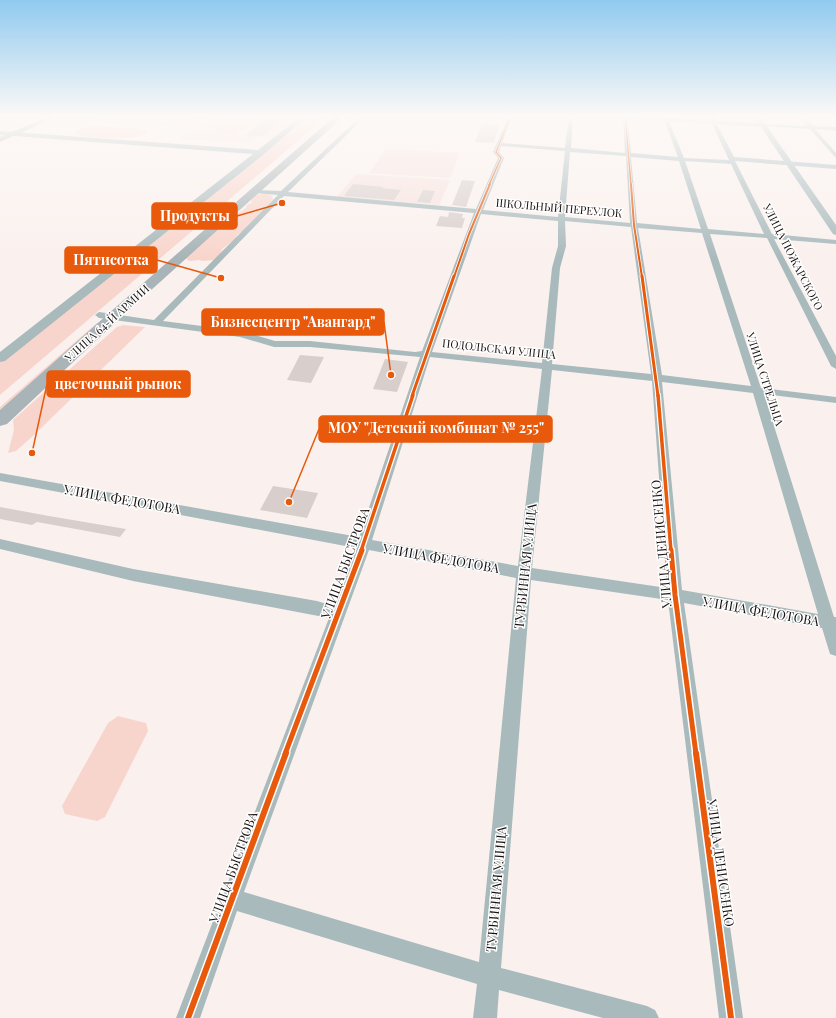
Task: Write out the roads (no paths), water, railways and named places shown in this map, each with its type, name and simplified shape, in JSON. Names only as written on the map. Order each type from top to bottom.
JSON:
[{"type":"highway","name":"УЛИЦА 64-Й АРМИИ","points":[[0,420],[180,245],[276,163]]},
{"type":"highway","name":"УЛИЦА 64-Й АРМИИ","points":[[35,371],[194,246],[287,163]]},
{"type":"highway","points":[[180,245],[194,246]]},
{"type":"street","points":[[0,358],[248,163]]},
{"type":"street","points":[[156,323],[316,163]]},
{"type":"street","name":"УЛИЦА БЫСТРОВА","points":[[188,1018],[364,544],[426,354],[478,212],[499,163]]},
{"type":"street","name":"ТУРБИННАЯ УЛИЦА","points":[[485,1018],[524,573],[547,366],[556,268],[562,246],[561,219],[568,163]]},
{"type":"street","name":"УЛИЦА ДЕНИСЕНКО","points":[[629,163],[634,225],[656,378],[675,595],[731,1018]]},
{"type":"street","name":"УЛИЦА СТРЕЛЬЦА","points":[[683,163],[832,623],[836,649]]},
{"type":"street","name":"УЛИЦА ПОЖАРСКОГО","points":[[733,163],[836,366]]},
{"type":"street","points":[[762,163],[836,167]]},
{"type":"street","points":[[791,164],[836,232]]},
{"type":"street","name":"ШКОЛЬНЫЙ ПЕРЕУЛОК","points":[[256,191],[478,212],[836,242]]},
{"type":"street","name":"ПОДОЛЬСКАЯ УЛИЦА","points":[[106,316],[241,334],[274,344],[310,344],[415,355],[426,354],[547,366],[836,400]]},
{"type":"street","name":"УЛИЦА ФЕДОТОВА","points":[[0,477],[524,573],[675,595],[832,623]]},
{"type":"street","points":[[0,544],[133,575],[318,608],[338,614]]},
{"type":"street","points":[[231,899],[488,976],[647,1018]]},
{"type":"place","name":"Продукты","points":[[282,203]]},
{"type":"place","name":"Пятисотка","points":[[221,278]]},
{"type":"place","name":"Бизнесцентр \"Авангард\"","points":[[391,375]]},
{"type":"place","name":"цветочный рынок","points":[[32,453]]},
{"type":"place","name":"МОУ \"Детский комбинат № 255\"","points":[[289,502]]}]
